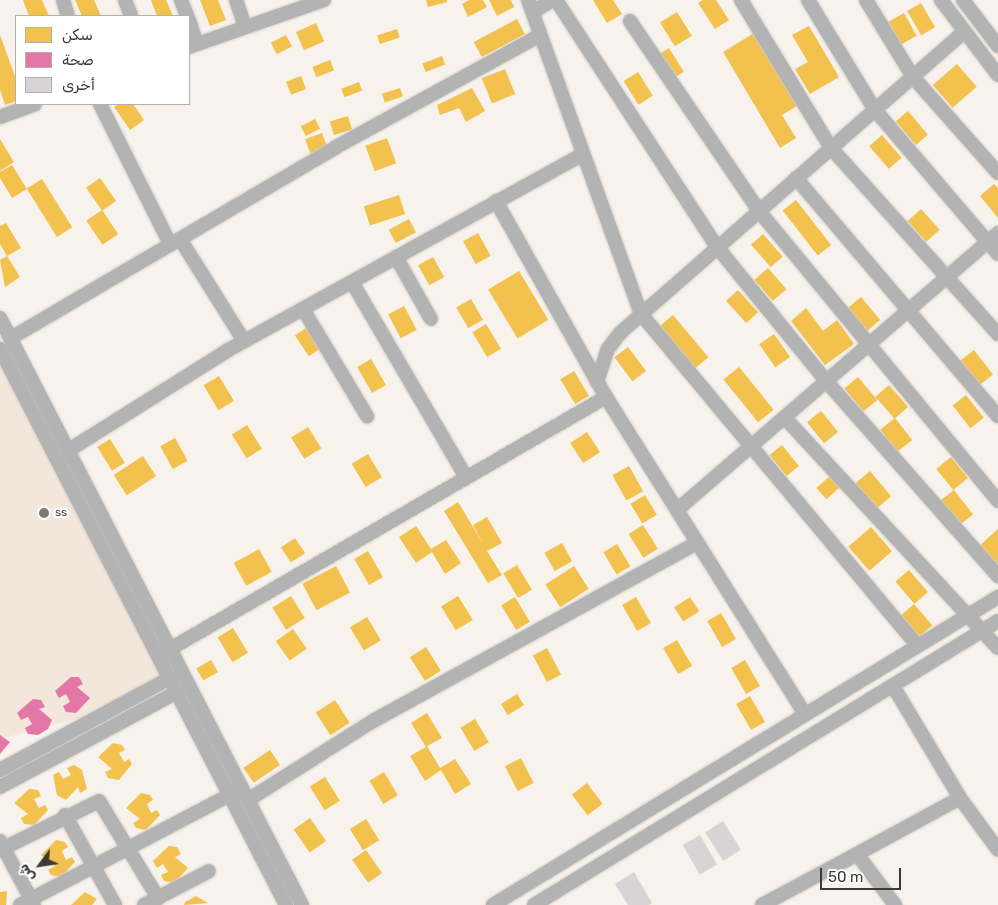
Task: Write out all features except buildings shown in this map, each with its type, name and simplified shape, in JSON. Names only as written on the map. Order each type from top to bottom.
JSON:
[{"type":"street","points":[[63,0],[68,15]]},
{"type":"street","points":[[125,0],[131,15]]},
{"type":"street","points":[[181,0],[187,15]]},
{"type":"street","points":[[236,0],[245,26]]},
{"type":"street","points":[[190,26],[193,45],[245,26],[291,5],[324,0]]},
{"type":"street","points":[[552,0],[530,6],[640,314],[917,646]]},
{"type":"street","points":[[556,0],[717,247],[827,382],[998,576]]},
{"type":"street","points":[[741,0],[831,148],[950,276],[998,334]]},
{"type":"street","points":[[808,0],[875,110],[993,237],[998,254]]},
{"type":"street","points":[[866,0],[913,77],[998,173]]},
{"type":"street","points":[[941,0],[963,33],[998,75]]},
{"type":"street","points":[[963,0],[998,46]]},
{"type":"street","points":[[630,21],[759,210],[998,501]]},
{"type":"street","points":[[597,382],[608,349],[640,314],[963,33]]},
{"type":"street","points":[[11,338],[175,242],[540,36]]},
{"type":"street","points":[[0,117],[32,105]]},
{"type":"street","points":[[101,105],[175,242],[244,341]]},
{"type":"street","points":[[69,450],[244,341],[582,155]]},
{"type":"street","points":[[796,178],[912,309],[998,416]]},
{"type":"street","points":[[496,201],[606,397],[804,714]]},
{"type":"street","points":[[677,510],[912,309],[993,237]]},
{"type":"street","points":[[396,258],[431,319]]},
{"type":"street","points":[[352,282],[466,477]]},
{"type":"street","points":[[303,309],[367,416]]},
{"type":"street","points":[[0,318],[171,648],[240,795],[286,905]]},
{"type":"street","points":[[0,349],[177,692],[240,795],[302,905]]},
{"type":"street","points":[[158,655],[606,397]]},
{"type":"street","points":[[785,418],[970,614],[998,648]]},
{"type":"street","points":[[158,898],[130,847],[99,801],[64,815],[1,846],[28,903],[130,847],[240,795],[697,543]]},
{"type":"street","points":[[493,905],[994,600],[998,620],[984,630],[534,905]]},
{"type":"street","points":[[0,770],[170,678]]},
{"type":"street","points":[[893,686],[960,798],[998,850]]},
{"type":"street","points":[[0,787],[177,692]]},
{"type":"street","points":[[762,905],[960,798]]},
{"type":"street","points":[[64,815],[115,905]]},
{"type":"street","points":[[857,854],[895,905]]},
{"type":"street","points":[[144,905],[209,871]]},
{"type":"shaded area","name":"ss","points":[[0,335],[177,692],[0,739]]},
{"type":"place","name":"ss","points":[[44,513]]}]
